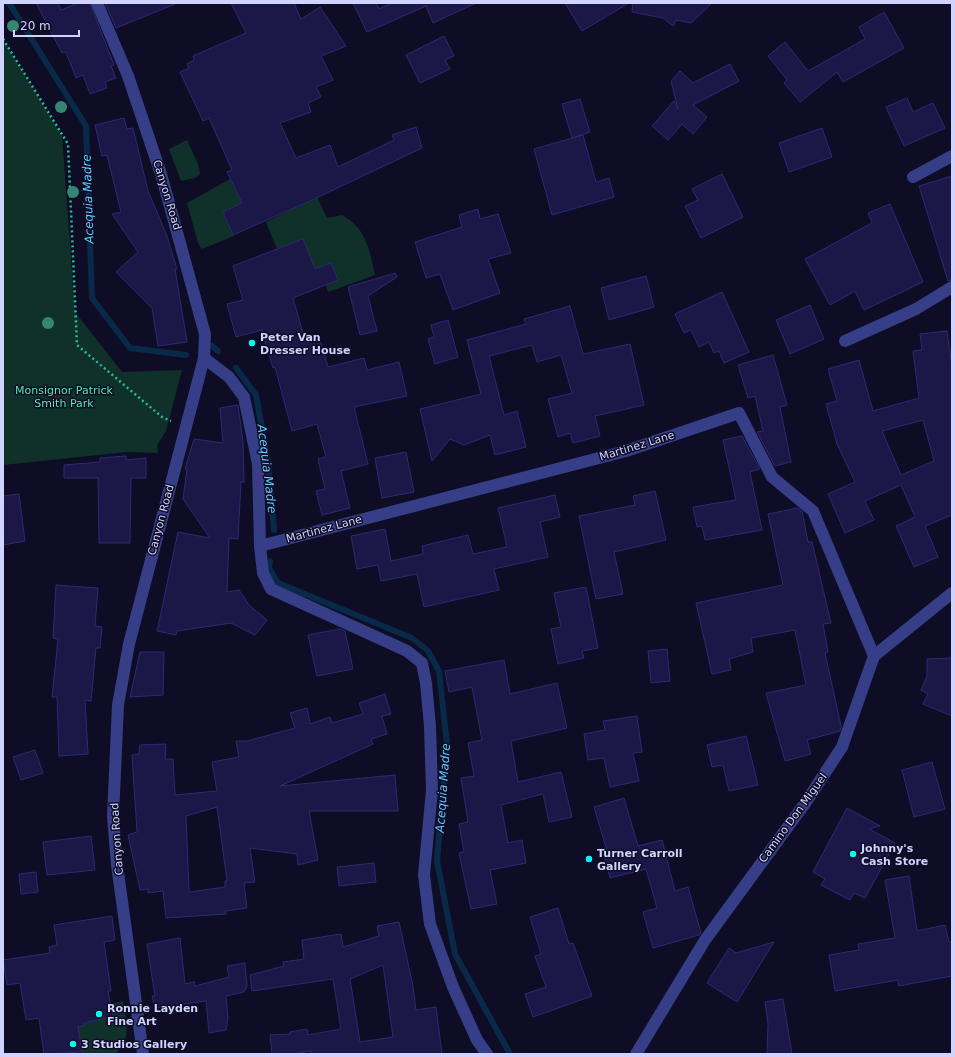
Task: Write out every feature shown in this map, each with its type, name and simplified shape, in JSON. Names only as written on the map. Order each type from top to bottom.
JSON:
[{"type":"street","name":"Canyon Road","points":[[97,3],[128,76],[161,174],[205,334],[204,358],[129,644],[118,705],[113,816],[118,872],[143,1054]]},
{"type":"street","points":[[914,177],[952,156]]},
{"type":"street","points":[[845,341],[916,309],[952,287]]},
{"type":"street","points":[[204,358],[229,377],[244,397],[258,464],[260,546],[263,573],[271,589],[407,651],[422,663],[426,684],[430,726],[432,790],[424,874],[430,924],[453,987],[477,1040],[487,1054]]},
{"type":"street","name":"Martinez Lane","points":[[260,546],[626,451],[739,413],[772,477],[813,511],[874,656]]},
{"type":"street","points":[[874,656],[952,593]]},
{"type":"street","name":"Camino Don Miguel","points":[[636,1054],[705,940],[806,802],[842,747],[874,656]]},
{"type":"path","points":[[3,39],[68,144],[77,345],[162,417],[185,428]]},
{"type":"green space","name":"Monsignor Patrick Smith Park","points":[[3,39],[62,136],[75,312],[122,372],[182,370],[166,431],[157,445],[158,453],[127,452],[3,465]]},
{"type":"green space","points":[[187,140],[198,164],[200,174],[195,178],[181,181],[169,149]]},
{"type":"green space","points":[[230,179],[242,203],[223,212],[234,236],[202,249],[198,243],[187,203]]},
{"type":"green space","points":[[317,197],[327,218],[342,215],[362,233],[369,248],[375,275],[328,292],[326,285],[338,280],[331,263],[315,269],[303,239],[277,249],[266,222]]},
{"type":"green space","points":[[123,1001],[127,1029],[121,1048],[115,1054],[82,1054],[78,1027],[84,1025],[84,1023],[113,1016],[111,1004]]},
{"type":"building","points":[[36,3],[58,3],[61,10],[78,3],[90,3],[114,65],[111,66],[116,78],[105,82],[107,88],[90,94],[83,75],[76,78],[66,52],[62,53]]},
{"type":"building","points":[[105,3],[175,3],[175,4],[116,28]]},
{"type":"building","points":[[231,3],[294,3],[301,19],[320,7],[346,46],[321,56],[333,80],[316,87],[321,97],[308,103],[311,112],[280,123],[296,158],[330,145],[338,167],[394,140],[392,135],[416,127],[422,148],[312,200],[233,235],[223,212],[242,203],[227,172],[232,170],[209,118],[203,121],[180,72],[189,68],[187,64],[194,60],[193,56],[246,33]]},
{"type":"building","points":[[353,3],[376,3],[379,9],[391,3],[476,3],[433,23],[426,6],[367,32]]},
{"type":"building","points":[[565,3],[629,3],[582,31]]},
{"type":"building","points":[[633,3],[712,3],[691,23],[676,20],[673,26],[663,18],[632,12]]},
{"type":"building","points":[[884,12],[904,48],[843,82],[837,72],[800,102],[784,83],[787,80],[768,56],[785,42],[808,71],[865,39],[859,27]]},
{"type":"building","points":[[444,36],[454,56],[445,60],[450,69],[420,83],[406,55]]},
{"type":"building","points":[[730,64],[739,81],[693,105],[707,117],[693,134],[682,124],[668,140],[652,126],[674,101],[678,109],[671,81],[680,71],[693,83]]},
{"type":"building","points":[[907,98],[913,112],[933,103],[945,128],[904,146],[886,107]]},
{"type":"building","points":[[580,99],[590,132],[572,138],[562,104]]},
{"type":"building","points":[[124,118],[127,129],[133,128],[148,191],[167,236],[177,269],[175,269],[187,342],[158,346],[152,308],[116,272],[138,252],[112,214],[121,212],[107,155],[102,156],[95,125]]},
{"type":"building","points":[[822,128],[832,157],[789,172],[779,143]]},
{"type":"building","points":[[583,135],[596,182],[609,178],[614,197],[552,215],[534,149]]},
{"type":"building","points":[[722,174],[743,217],[701,238],[685,206],[698,200],[692,189]]},
{"type":"building","points":[[952,176],[952,280],[948,281],[919,186]]},
{"type":"building","points":[[890,204],[923,282],[864,310],[855,291],[830,305],[805,259],[872,223],[868,213]]},
{"type":"building","points":[[478,209],[480,219],[498,214],[511,253],[488,259],[500,293],[453,310],[440,274],[426,278],[415,242],[462,227],[459,215]]},
{"type":"building","points":[[303,239],[315,269],[331,263],[338,280],[293,298],[305,340],[319,336],[328,367],[364,358],[367,370],[399,362],[407,396],[354,407],[368,464],[341,471],[350,508],[322,515],[316,491],[325,489],[318,459],[326,457],[317,424],[292,431],[275,367],[273,368],[262,330],[236,337],[227,304],[243,300],[233,266]]},
{"type":"building","points":[[395,273],[397,277],[368,296],[377,331],[360,335],[348,287]]},
{"type":"building","points":[[646,276],[654,307],[609,320],[601,288]]},
{"type":"building","points":[[722,292],[749,352],[724,363],[719,351],[714,353],[709,342],[699,347],[691,330],[684,333],[675,314]]},
{"type":"building","points":[[810,305],[824,339],[790,354],[776,320]]},
{"type":"building","points":[[570,306],[583,354],[630,344],[644,405],[595,416],[600,436],[573,443],[570,433],[558,437],[548,399],[572,393],[561,355],[537,362],[532,345],[489,356],[504,415],[517,411],[526,447],[495,455],[490,435],[464,445],[450,439],[432,461],[420,409],[481,394],[467,340],[526,324],[524,319]]},
{"type":"building","points":[[448,320],[458,357],[435,364],[428,339],[434,337],[431,325]]},
{"type":"building","points":[[947,331],[952,367],[952,515],[925,526],[938,557],[914,567],[896,526],[915,517],[901,485],[865,501],[874,520],[845,533],[828,494],[855,482],[837,444],[826,404],[837,401],[828,369],[859,360],[873,411],[919,398],[913,351],[922,350],[920,334]],"holes":[[[923,420],[934,461],[901,475],[882,431]]]},
{"type":"building","points":[[773,355],[787,405],[780,407],[791,462],[775,466],[757,432],[763,431],[755,396],[748,398],[738,365]]},
{"type":"building","points":[[238,405],[243,442],[244,482],[241,482],[238,539],[229,538],[227,592],[239,590],[249,605],[267,620],[255,635],[231,623],[177,631],[176,635],[157,631],[178,532],[210,538],[183,499],[187,469],[185,469],[194,439],[223,443],[220,408]]},
{"type":"building","points":[[742,436],[760,469],[750,472],[762,530],[705,540],[702,526],[697,527],[693,507],[736,500],[723,440]]},
{"type":"building","points":[[406,452],[414,492],[382,498],[375,458]]},
{"type":"building","points":[[126,456],[126,460],[146,458],[146,478],[131,478],[130,543],[99,543],[98,478],[64,478],[64,465],[100,462],[100,458]]},
{"type":"building","points":[[655,491],[666,540],[614,552],[623,594],[596,599],[579,516],[635,505],[633,496]]},
{"type":"building","points":[[19,494],[25,541],[3,545],[3,496]]},
{"type":"building","points":[[555,495],[560,517],[540,522],[548,557],[494,569],[499,590],[424,607],[417,574],[381,581],[378,565],[357,569],[351,536],[385,529],[391,561],[423,554],[422,546],[468,535],[473,554],[507,547],[498,508]]},
{"type":"building","points":[[797,508],[802,511],[808,542],[812,542],[831,623],[823,624],[828,652],[825,653],[841,726],[840,731],[807,740],[811,754],[785,761],[766,693],[806,685],[795,630],[751,638],[753,652],[729,659],[731,670],[712,674],[696,603],[783,585],[768,514]]},
{"type":"building","points":[[56,585],[98,588],[95,626],[102,627],[100,648],[96,648],[91,701],[85,700],[88,754],[59,756],[57,697],[52,697],[58,639],[53,638]]},
{"type":"building","points":[[586,587],[598,648],[582,651],[584,658],[558,664],[551,629],[561,627],[554,593]]},
{"type":"building","points":[[340,629],[345,631],[353,669],[317,676],[308,635]]},
{"type":"building","points":[[667,649],[670,681],[651,683],[648,651]]},
{"type":"building","points":[[140,652],[164,652],[163,695],[130,697]]},
{"type":"building","points":[[952,658],[952,716],[923,704],[928,694],[921,690],[927,676],[927,659]]},
{"type":"building","points":[[504,660],[510,694],[557,683],[567,728],[511,741],[518,782],[561,772],[572,817],[549,822],[543,794],[501,805],[508,843],[522,840],[526,863],[490,870],[497,904],[471,909],[459,853],[464,852],[459,824],[468,822],[461,778],[474,776],[468,743],[482,740],[472,687],[449,692],[445,671]]},
{"type":"building","points":[[385,694],[391,714],[382,716],[387,734],[371,739],[373,744],[280,786],[395,775],[398,811],[309,811],[318,860],[298,865],[297,854],[250,848],[255,882],[244,883],[247,908],[225,911],[226,914],[166,918],[163,891],[148,893],[148,889],[140,890],[128,835],[137,832],[132,755],[139,754],[140,745],[166,744],[165,759],[173,759],[175,795],[217,791],[212,762],[239,757],[236,741],[247,741],[295,728],[290,713],[307,708],[310,724],[330,717],[332,723],[363,714],[359,703]],"holes":[[[217,807],[227,881],[225,881],[225,887],[189,892],[186,816]]]},
{"type":"building","points":[[637,716],[642,752],[633,753],[639,781],[610,787],[604,758],[588,760],[584,734],[605,730],[603,721]]},
{"type":"building","points":[[746,736],[758,785],[729,791],[723,765],[712,767],[707,745]]},
{"type":"building","points":[[35,750],[43,773],[21,780],[13,757]]},
{"type":"building","points":[[932,762],[945,809],[914,817],[902,770]]},
{"type":"building","points":[[624,798],[638,846],[662,840],[675,891],[688,887],[701,933],[699,935],[653,948],[643,912],[657,908],[646,869],[610,878],[604,855],[608,854],[594,807]]},
{"type":"building","points":[[847,808],[880,826],[869,829],[895,843],[865,898],[854,893],[850,900],[821,885],[825,879],[813,872]]},
{"type":"building","points":[[91,836],[95,870],[47,875],[43,842]]},
{"type":"building","points":[[374,863],[376,882],[339,886],[337,867]]},
{"type":"building","points":[[36,872],[38,892],[21,894],[19,874]]},
{"type":"building","points":[[909,876],[917,931],[945,925],[949,942],[952,942],[952,976],[899,986],[898,980],[835,991],[829,955],[859,950],[858,944],[895,938],[885,880]]},
{"type":"building","points":[[558,908],[569,944],[573,943],[592,996],[533,1017],[525,994],[546,987],[535,956],[541,954],[530,917]]},
{"type":"building","points":[[112,916],[115,940],[104,942],[111,991],[108,991],[113,1016],[84,1023],[84,1025],[78,1027],[82,1052],[44,1054],[39,1018],[26,1020],[20,983],[7,985],[3,960],[50,953],[49,947],[57,945],[54,925]]},
{"type":"building","points":[[399,922],[413,986],[416,1010],[436,1007],[442,1054],[311,1054],[311,1051],[291,1054],[272,1054],[270,1035],[290,1034],[290,1032],[307,1029],[308,1035],[341,1029],[333,979],[252,991],[250,975],[284,966],[283,962],[304,959],[302,940],[341,934],[343,947],[379,936],[377,926]],"holes":[[[383,965],[393,1037],[360,1042],[350,979]]]},
{"type":"building","points":[[180,938],[185,984],[194,982],[195,986],[229,977],[227,966],[245,963],[247,986],[244,992],[226,996],[228,1018],[226,1030],[209,1033],[206,1001],[155,1008],[152,996],[155,996],[147,944]]},
{"type":"building","points":[[774,942],[737,1002],[707,983],[729,948],[736,953]]},
{"type":"building","points":[[783,999],[792,1054],[767,1054],[768,1024],[765,1002]]},
{"type":"waterway","name":"Acequia Madre","points":[[9,3],[86,126],[92,298],[130,348],[186,355]]},
{"type":"waterway","name":"Acequia Madre","points":[[212,346],[218,351]]},
{"type":"waterway","name":"Acequia Madre","points":[[236,368],[256,395],[268,462],[274,530]]},
{"type":"waterway","name":"Acequia Madre","points":[[270,561],[269,568],[278,583],[412,638],[428,651],[439,671],[447,744],[437,861],[455,954],[510,1054]]},
{"type":"place","name":"Peter Van Dresser House","points":[[252,343]]},
{"type":"place","name":"Johnny's Cash Store","points":[[853,854]]},
{"type":"place","name":"Turner Carroll Gallery","points":[[589,859]]},
{"type":"place","name":"Ronnie Layden Fine Art","points":[[99,1014]]},
{"type":"place","name":"3 Studios Gallery","points":[[73,1044]]}]
